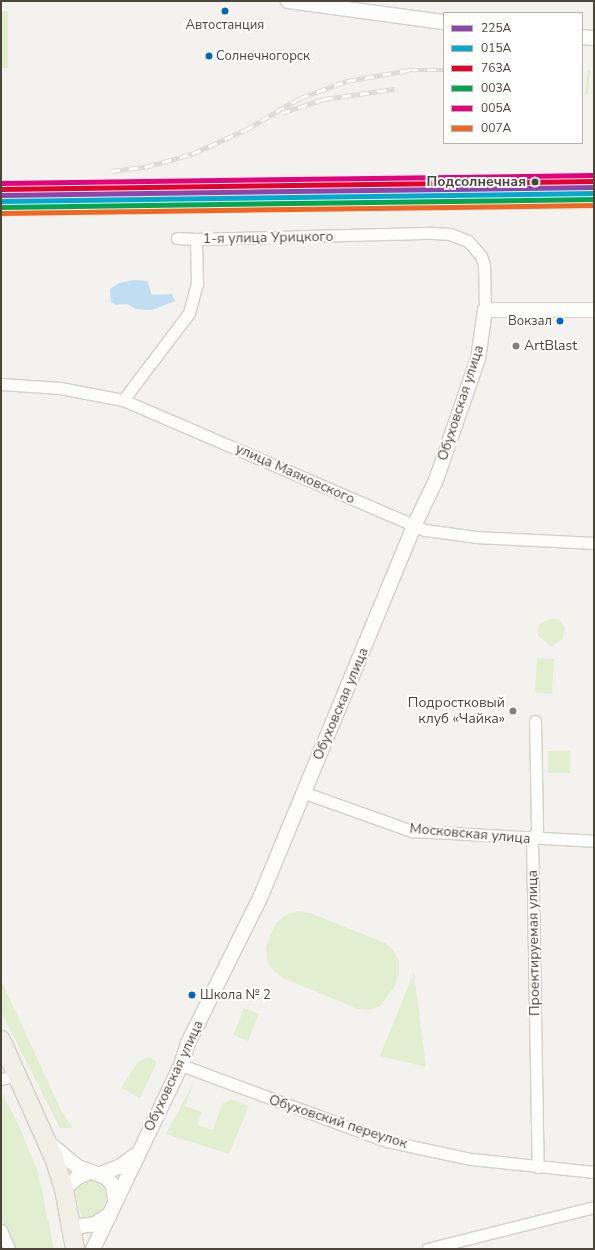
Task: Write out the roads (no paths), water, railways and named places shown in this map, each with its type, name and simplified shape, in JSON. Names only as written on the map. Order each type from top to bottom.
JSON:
[{"type":"main road","points":[[1,1040],[19,1075],[48,1142],[64,1189],[75,1249]]},
{"type":"street","points":[[288,1],[443,22]]},
{"type":"street","points":[[583,37],[594,38]]},
{"type":"street","name":"1-я улица Урицкого","points":[[123,400],[189,313],[197,284],[196,239],[266,239],[433,232],[450,234],[473,245]]},
{"type":"street","points":[[177,238],[196,239]]},
{"type":"street","name":"Обуховская улица","points":[[115,1199],[181,1065],[188,1043],[260,898],[305,793],[414,526],[436,480],[478,359],[485,310],[484,265],[473,245]]},
{"type":"street","points":[[485,310],[594,310]]},
{"type":"street","name":"улица Маяковского","points":[[1,384],[60,388],[123,400],[425,530],[476,537],[594,543]]},
{"type":"street","name":"Проектируемая улица","points":[[535,720],[537,830],[532,839],[538,1166]]},
{"type":"street","name":"Московская улица","points":[[305,793],[412,831],[532,839],[594,841]]},
{"type":"street","name":"Обуховский переулок","points":[[181,1065],[387,1141],[471,1159],[594,1172]]},
{"type":"street","points":[[1,1079],[19,1075]]},
{"type":"street","points":[[48,1142],[73,1164],[95,1173],[113,1185],[115,1199],[93,1249]]},
{"type":"street","points":[[64,1189],[78,1177],[121,1166],[140,1149]]},
{"type":"street","points":[[427,1249],[594,1207]]},
{"type":"street","points":[[72,1228],[95,1224],[109,1214]]},
{"type":"street","points":[[1,1230],[8,1249]]},
{"type":"water","points":[[134,280],[147,281],[152,295],[172,294],[175,301],[152,310],[136,309],[127,304],[116,305],[111,302],[110,289],[119,283]]},
{"type":"railway","points":[[111,171],[145,167],[192,154],[245,130],[300,98],[347,81],[409,70],[443,70]]},
{"type":"railway","points":[[281,113],[324,99],[394,89]]},
{"type":"place","name":"Автостанция","points":[[225,11]]},
{"type":"place","name":"Солнечногорск","points":[[209,56]]},
{"type":"place","name":"Подсолнечная","points":[[535,182]]},
{"type":"place","name":"Вокзал","points":[[560,321]]},
{"type":"place","name":"ArtBlast","points":[[516,346]]},
{"type":"place","name":"Подростковый клуб «Чайка»","points":[[513,711]]},
{"type":"place","name":"Школа № 2","points":[[192,995]]}]
